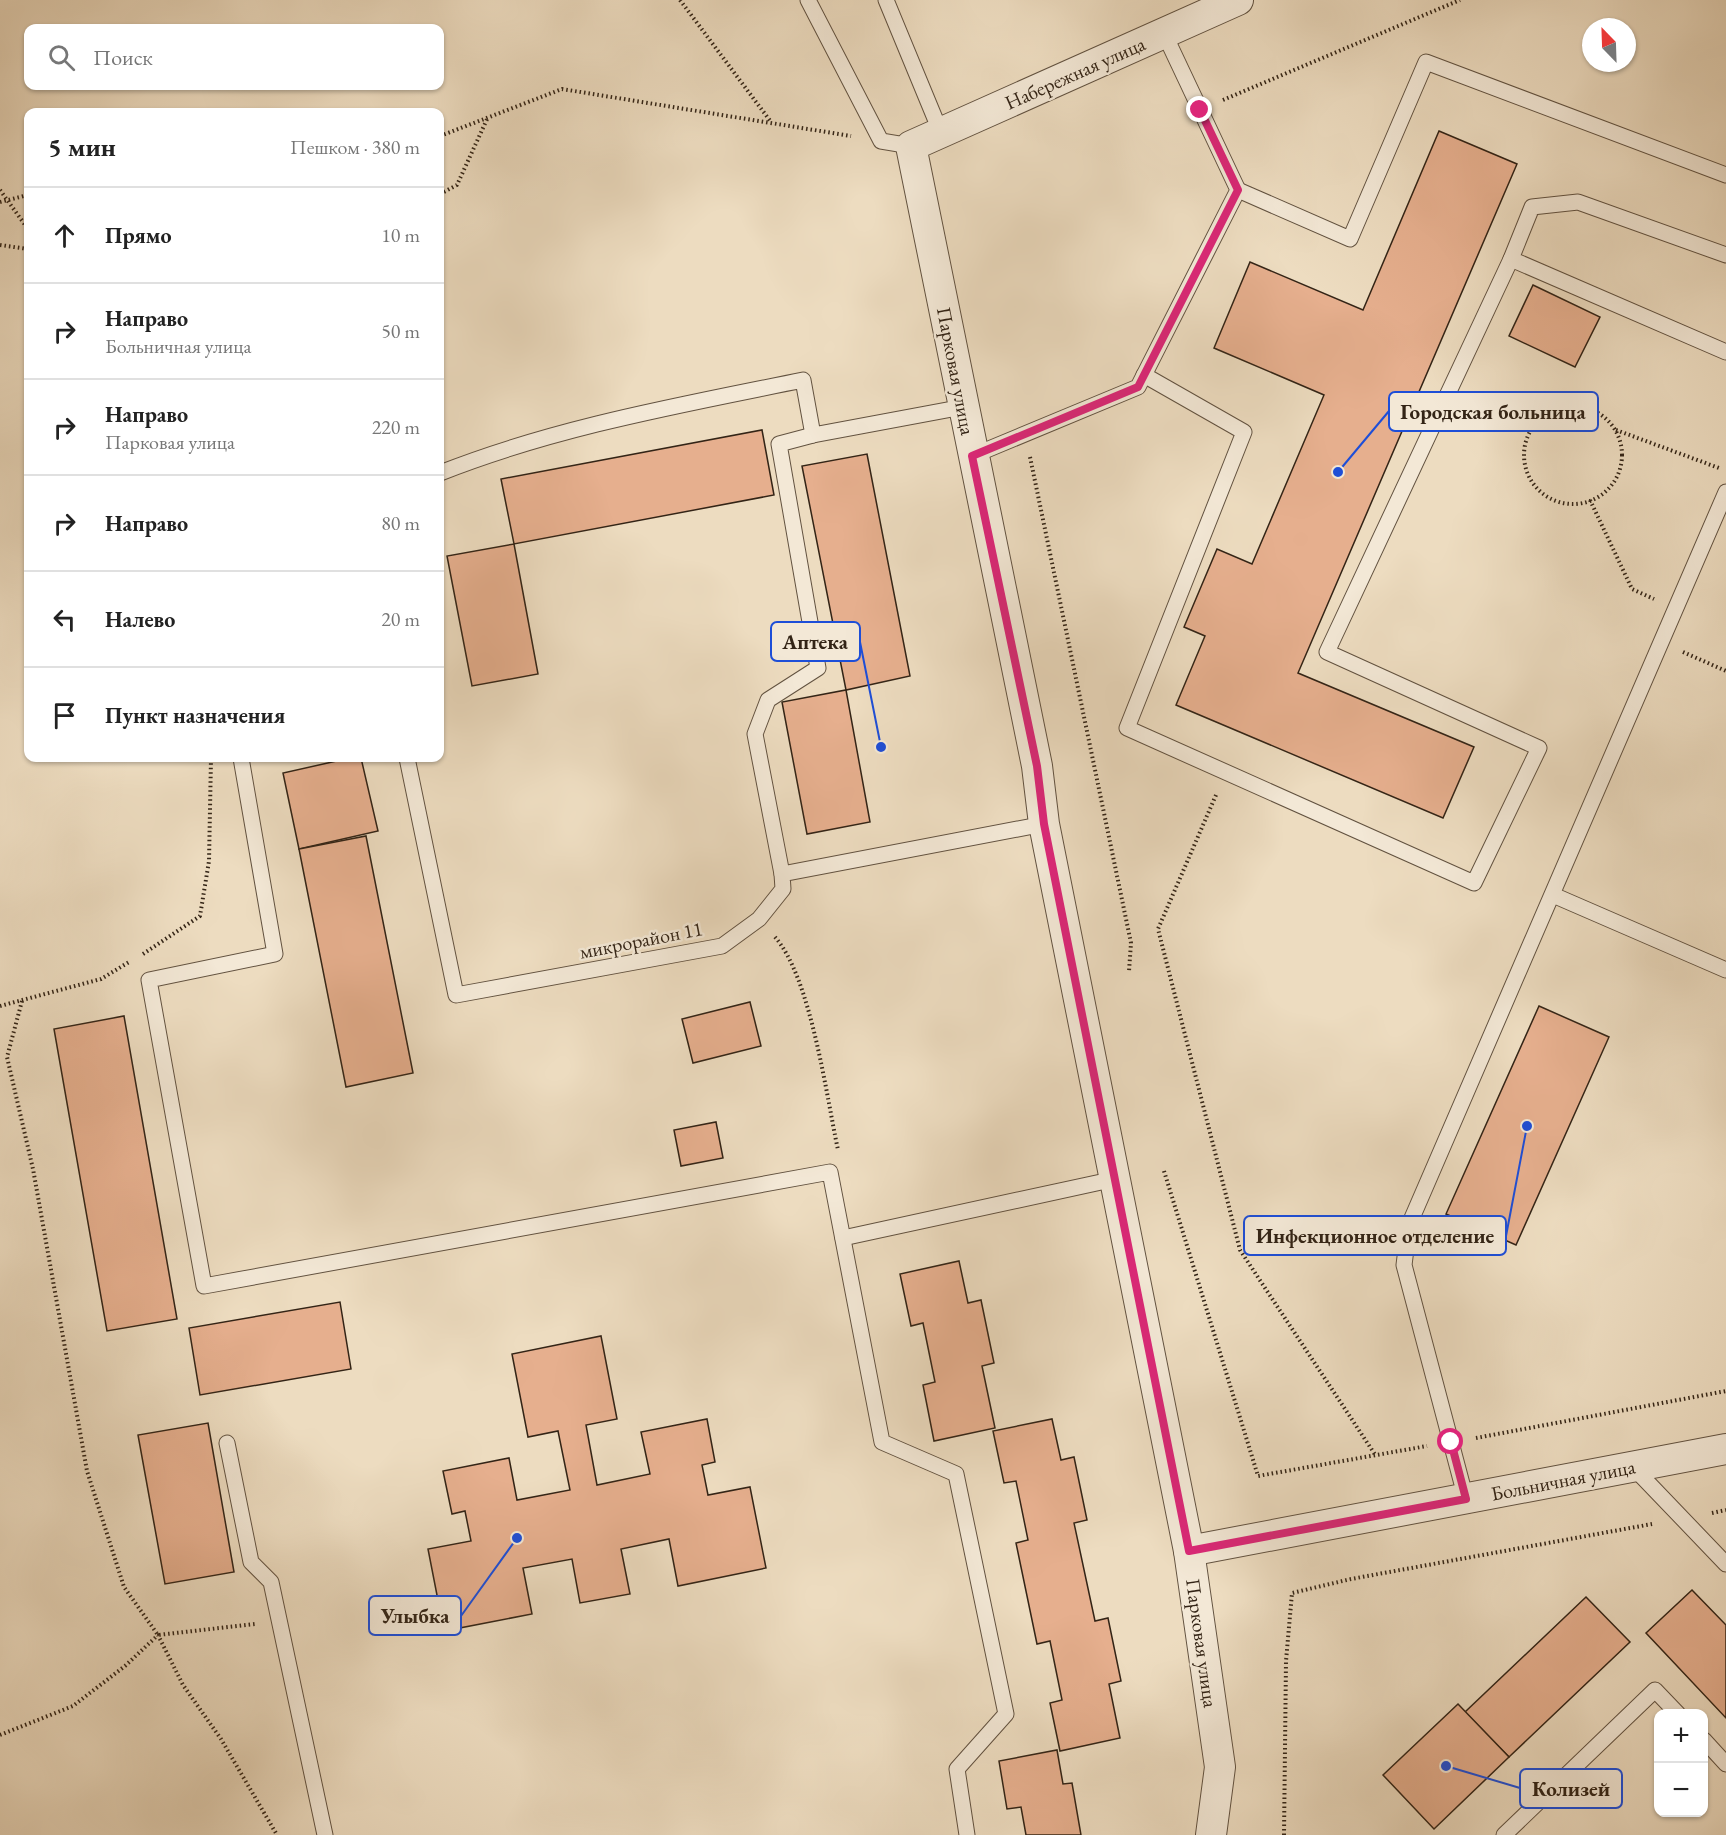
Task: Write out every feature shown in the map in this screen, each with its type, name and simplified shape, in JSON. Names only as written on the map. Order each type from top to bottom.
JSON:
[{"type":"street","name":"Набережная улица","points":[[911,146],[1238,0]]},
{"type":"street","name":"Парковая улица","points":[[911,146],[972,456],[1037,766],[1044,824],[1189,1551],[1220,1767],[1211,1835]]},
{"type":"street","name":"Больничная улица","points":[[1189,1551],[1726,1449]]},
{"type":"lane","points":[[808,0],[881,141],[911,146]]},
{"type":"lane","points":[[886,0],[941,133]]},
{"type":"lane","points":[[1164,33],[1238,190],[1350,239],[1426,62],[1726,175]]},
{"type":"lane","points":[[972,456],[1138,387],[1238,190]]},
{"type":"lane","points":[[1144,375],[1244,432],[1127,728],[1474,883],[1539,748],[1328,652],[1511,260],[1532,207],[1578,202],[1726,255]]},
{"type":"lane","points":[[1511,260],[1726,352]]},
{"type":"lane","points":[[444,471],[487,454],[640,413],[803,380],[813,435]]},
{"type":"lane","points":[[963,407],[813,435],[779,444],[818,668],[768,700],[755,734],[782,874],[1044,824]]},
{"type":"lane","points":[[1466,1499],[1404,1265],[1409,1225],[1726,492]]},
{"type":"lane","points":[[242,762],[275,954],[149,980],[204,1286],[830,1172],[882,1442],[956,1474],[1006,1714],[957,1769],[967,1835]]},
{"type":"lane","name":"микрорайон 11","points":[[408,762],[456,995],[722,946],[759,919],[783,889],[782,874]]},
{"type":"lane","points":[[1553,895],[1726,970]]},
{"type":"lane","points":[[843,1238],[1115,1179]]},
{"type":"lane","points":[[227,1443],[251,1562],[271,1582],[326,1835]]},
{"type":"lane","points":[[1632,1467],[1726,1564]]},
{"type":"lane","points":[[1504,1835],[1655,1690],[1674,1709]]},
{"type":"lane","points":[[1708,1744],[1726,1764]]},
{"type":"path","points":[[681,0],[771,123]]},
{"type":"path","points":[[1200,110],[1460,0]]},
{"type":"path","points":[[444,134],[562,88],[881,141]]},
{"type":"path","points":[[444,192],[457,185],[489,117]]},
{"type":"path","points":[[0,190],[24,224]]},
{"type":"path","points":[[0,202],[24,196]]},
{"type":"path","points":[[0,245],[24,248]]},
{"type":"path","points":[[1449,391],[1532,428]]},
{"type":"path","points":[[1572,405],[1588,408],[1606,418],[1615,429],[1622,451],[1617,476],[1611,486],[1590,500],[1581,503],[1561,502],[1536,487],[1527,471],[1524,454],[1532,428],[1548,412],[1572,405]]},
{"type":"path","points":[[1615,429],[1726,471]]},
{"type":"path","points":[[1026,433],[1131,943],[1130,971]]},
{"type":"path","points":[[1590,500],[1632,590],[1676,608]]},
{"type":"path","points":[[1661,642],[1726,671]]},
{"type":"path","points":[[141,955],[200,916],[209,861],[212,762]]},
{"type":"path","points":[[1226,772],[1158,929],[1240,1250],[1377,1456]]},
{"type":"path","points":[[759,919],[784,946],[804,992],[841,1163],[830,1172]]},
{"type":"path","points":[[0,1006],[101,979],[131,961]]},
{"type":"path","points":[[22,1001],[7,1057],[33,1169],[87,1471],[124,1587],[158,1635],[183,1685],[221,1739],[277,1835]]},
{"type":"path","points":[[1164,1171],[1258,1476],[1726,1391]]},
{"type":"path","points":[[1284,1835],[1287,1661],[1292,1593],[1351,1579],[1726,1510]]},
{"type":"path","points":[[0,1735],[73,1706],[125,1666],[158,1635],[279,1621]]},
{"type":"building","points":[[1439,131],[1517,164],[1298,673],[1474,747],[1443,818],[1176,705],[1205,636],[1184,627],[1217,549],[1252,564],[1324,395],[1214,348],[1250,262],[1363,310]]},
{"type":"building","points":[[1533,285],[1600,317],[1575,367],[1509,336]]},
{"type":"building","points":[[762,430],[774,495],[514,544],[501,479]]},
{"type":"building","points":[[867,454],[910,676],[846,690],[802,466]]},
{"type":"building","points":[[514,544],[538,674],[472,686],[447,556]]},
{"type":"building","points":[[846,690],[870,822],[807,834],[782,702]]},
{"type":"building","points":[[332,762],[362,762],[378,831],[299,849],[283,773]]},
{"type":"building","points":[[366,836],[413,1073],[346,1087],[299,849]]},
{"type":"building","points":[[750,1002],[761,1046],[693,1063],[682,1019]]},
{"type":"building","points":[[1539,1006],[1609,1037],[1516,1245],[1446,1214]]},
{"type":"building","points":[[124,1016],[177,1319],[107,1331],[54,1029]]},
{"type":"building","points":[[716,1122],[723,1158],[681,1166],[674,1130]]},
{"type":"building","points":[[959,1261],[968,1303],[981,1300],[994,1363],[982,1366],[995,1428],[934,1441],[923,1385],[935,1382],[923,1323],[911,1326],[900,1274]]},
{"type":"building","points":[[340,1302],[351,1369],[200,1395],[189,1328]]},
{"type":"building","points":[[601,1336],[617,1419],[586,1425],[597,1485],[650,1474],[641,1432],[707,1419],[715,1462],[702,1465],[708,1495],[750,1487],[766,1568],[678,1586],[669,1539],[621,1549],[630,1594],[580,1603],[572,1559],[523,1568],[532,1614],[444,1631],[428,1549],[471,1541],[465,1511],[452,1514],[443,1471],[509,1458],[517,1500],[570,1490],[558,1431],[528,1437],[512,1354]]},
{"type":"building","points":[[1052,1419],[1061,1460],[1074,1457],[1087,1520],[1074,1523],[1095,1621],[1108,1618],[1121,1681],[1109,1684],[1120,1738],[1060,1751],[1050,1703],[1062,1700],[1050,1641],[1037,1644],[1016,1543],[1028,1540],[1016,1481],[1004,1483],[993,1431]]},
{"type":"building","points":[[208,1423],[234,1572],[165,1584],[138,1435]]},
{"type":"building","points":[[1692,1590],[1726,1625],[1726,1718],[1646,1633]]},
{"type":"building","points":[[1586,1597],[1630,1642],[1509,1757],[1465,1712]]},
{"type":"building","points":[[1458,1704],[1509,1757],[1434,1829],[1383,1775]]},
{"type":"building","points":[[1057,1750],[1063,1784],[1072,1783],[1081,1835],[1026,1835],[1021,1807],[1007,1809],[999,1761]]},
{"type":"place","name":"Городская больница","points":[[1338,472]]},
{"type":"place","name":"Аптека","points":[[881,747]]},
{"type":"place","name":"Инфекционное отделение","points":[[1527,1126]]},
{"type":"place","name":"Улыбка","points":[[517,1538]]},
{"type":"place","name":"Колизей","points":[[1446,1766]]},
{"type":"route","points":[[1200,110],[1238,190],[1138,387],[972,456],[1037,766],[1044,824],[1189,1551],[1466,1499],[1451,1442]]}]
